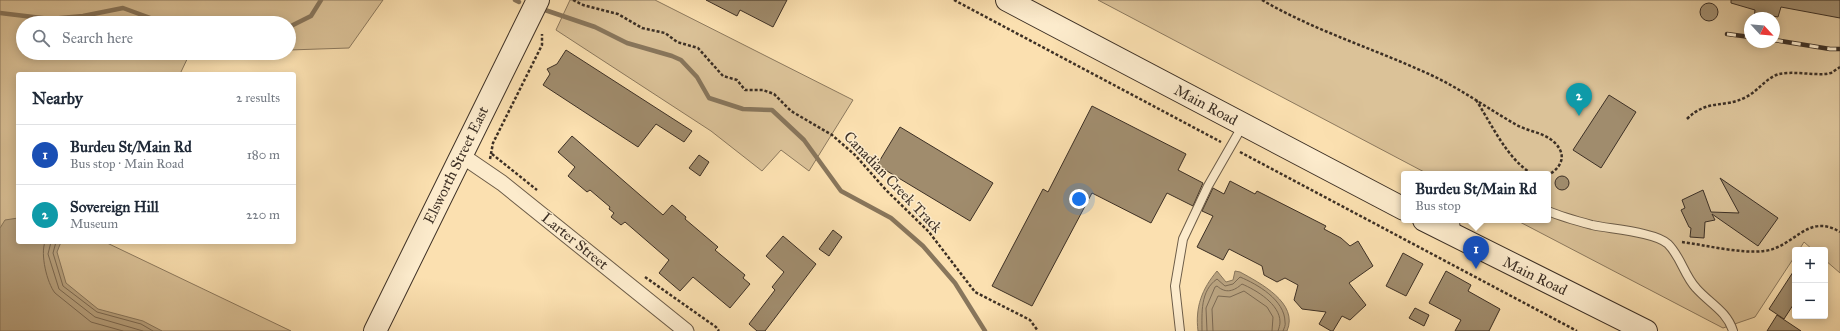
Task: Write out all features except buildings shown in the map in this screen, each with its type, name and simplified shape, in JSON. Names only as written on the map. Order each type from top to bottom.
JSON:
[{"type":"main road","name":"Elsworth Street East","points":[[375,331],[538,0]]},
{"type":"main road","name":"Main Road","points":[[1008,0],[1401,207]]},
{"type":"main road","name":"Main Road","points":[[1436,223],[1456,228],[1646,331]]},
{"type":"street","name":"Larter Street","points":[[461,155],[484,170],[686,331]]},
{"type":"lane","points":[[1180,331],[1176,286],[1183,239],[1230,147],[1243,125]]},
{"type":"lane","points":[[1551,212],[1591,225],[1657,238],[1668,244],[1677,255],[1693,285],[1725,314],[1733,331]]},
{"type":"path","name":"Canadian Creek Track","points":[[573,0],[583,5],[618,14],[642,28],[665,33],[677,42],[698,48],[723,76],[737,80],[745,90],[763,90],[774,94],[791,111],[832,135],[855,155],[886,190],[929,232],[975,292],[1030,320],[1038,331]]},
{"type":"path","points":[[954,0],[1577,331]]},
{"type":"path","points":[[1262,0],[1317,28],[1430,75],[1476,99],[1516,125],[1541,134],[1556,144],[1561,150],[1562,162],[1560,167],[1551,172]]},
{"type":"path","points":[[484,170],[492,154],[493,143],[543,42],[541,34],[526,25]]},
{"type":"path","points":[[1687,119],[1694,112],[1706,106],[1736,101],[1747,97],[1776,75],[1826,74],[1831,73],[1840,67]]},
{"type":"path","points":[[1476,99],[1514,160],[1527,171]]},
{"type":"path","points":[[492,154],[538,191]]},
{"type":"path","points":[[1657,238],[1747,251],[1765,251],[1775,248],[1812,227],[1829,226],[1840,232]]},
{"type":"path","points":[[642,275],[716,327],[719,331]]},
{"type":"shaded area","points":[[0,0],[383,0],[349,48],[296,50],[296,16],[16,16],[16,60],[187,60],[181,72],[16,72],[16,244],[109,244],[291,331],[0,331]]},
{"type":"shaded area","points":[[570,0],[655,0],[853,100],[809,171],[781,150],[762,171],[711,131],[556,30]]},
{"type":"shaded area","points":[[1098,0],[1840,0],[1840,273],[1828,263],[1828,247],[1810,247],[1804,242],[1801,247],[1792,247],[1792,261],[1755,317],[1723,328],[1522,223],[1551,223],[1551,171],[1422,171]]},
{"type":"water","points":[[16,218],[16,244],[60,244],[57,252],[66,283],[98,309],[143,321],[162,331],[0,331],[0,228],[5,220]]},
{"type":"water","points":[[1217,271],[1226,282],[1233,280],[1235,271],[1240,272],[1276,295],[1288,312],[1289,321],[1287,331],[1198,331],[1197,322],[1201,299],[1207,285]]},
{"type":"waterway","points":[[296,24],[311,16],[321,0]]},
{"type":"waterway","points":[[515,0],[519,2]]},
{"type":"waterway","points":[[83,16],[123,8],[145,16]]},
{"type":"waterway","points":[[545,10],[595,27],[627,43],[681,60],[697,77],[709,98],[743,109],[772,110],[804,140],[841,191],[891,218],[923,246],[955,283],[985,331]]},
{"type":"waterway","points":[[0,13],[25,16]]},
{"type":"railway","points":[[1727,34],[1744,36]]},
{"type":"railway","points":[[1780,41],[1830,49],[1840,49]]},
{"type":"place","name":"Sovereign Hill","points":[[1579,116]]},
{"type":"place","name":"Burdeu St/Main Rd","points":[[1476,269]]}]
